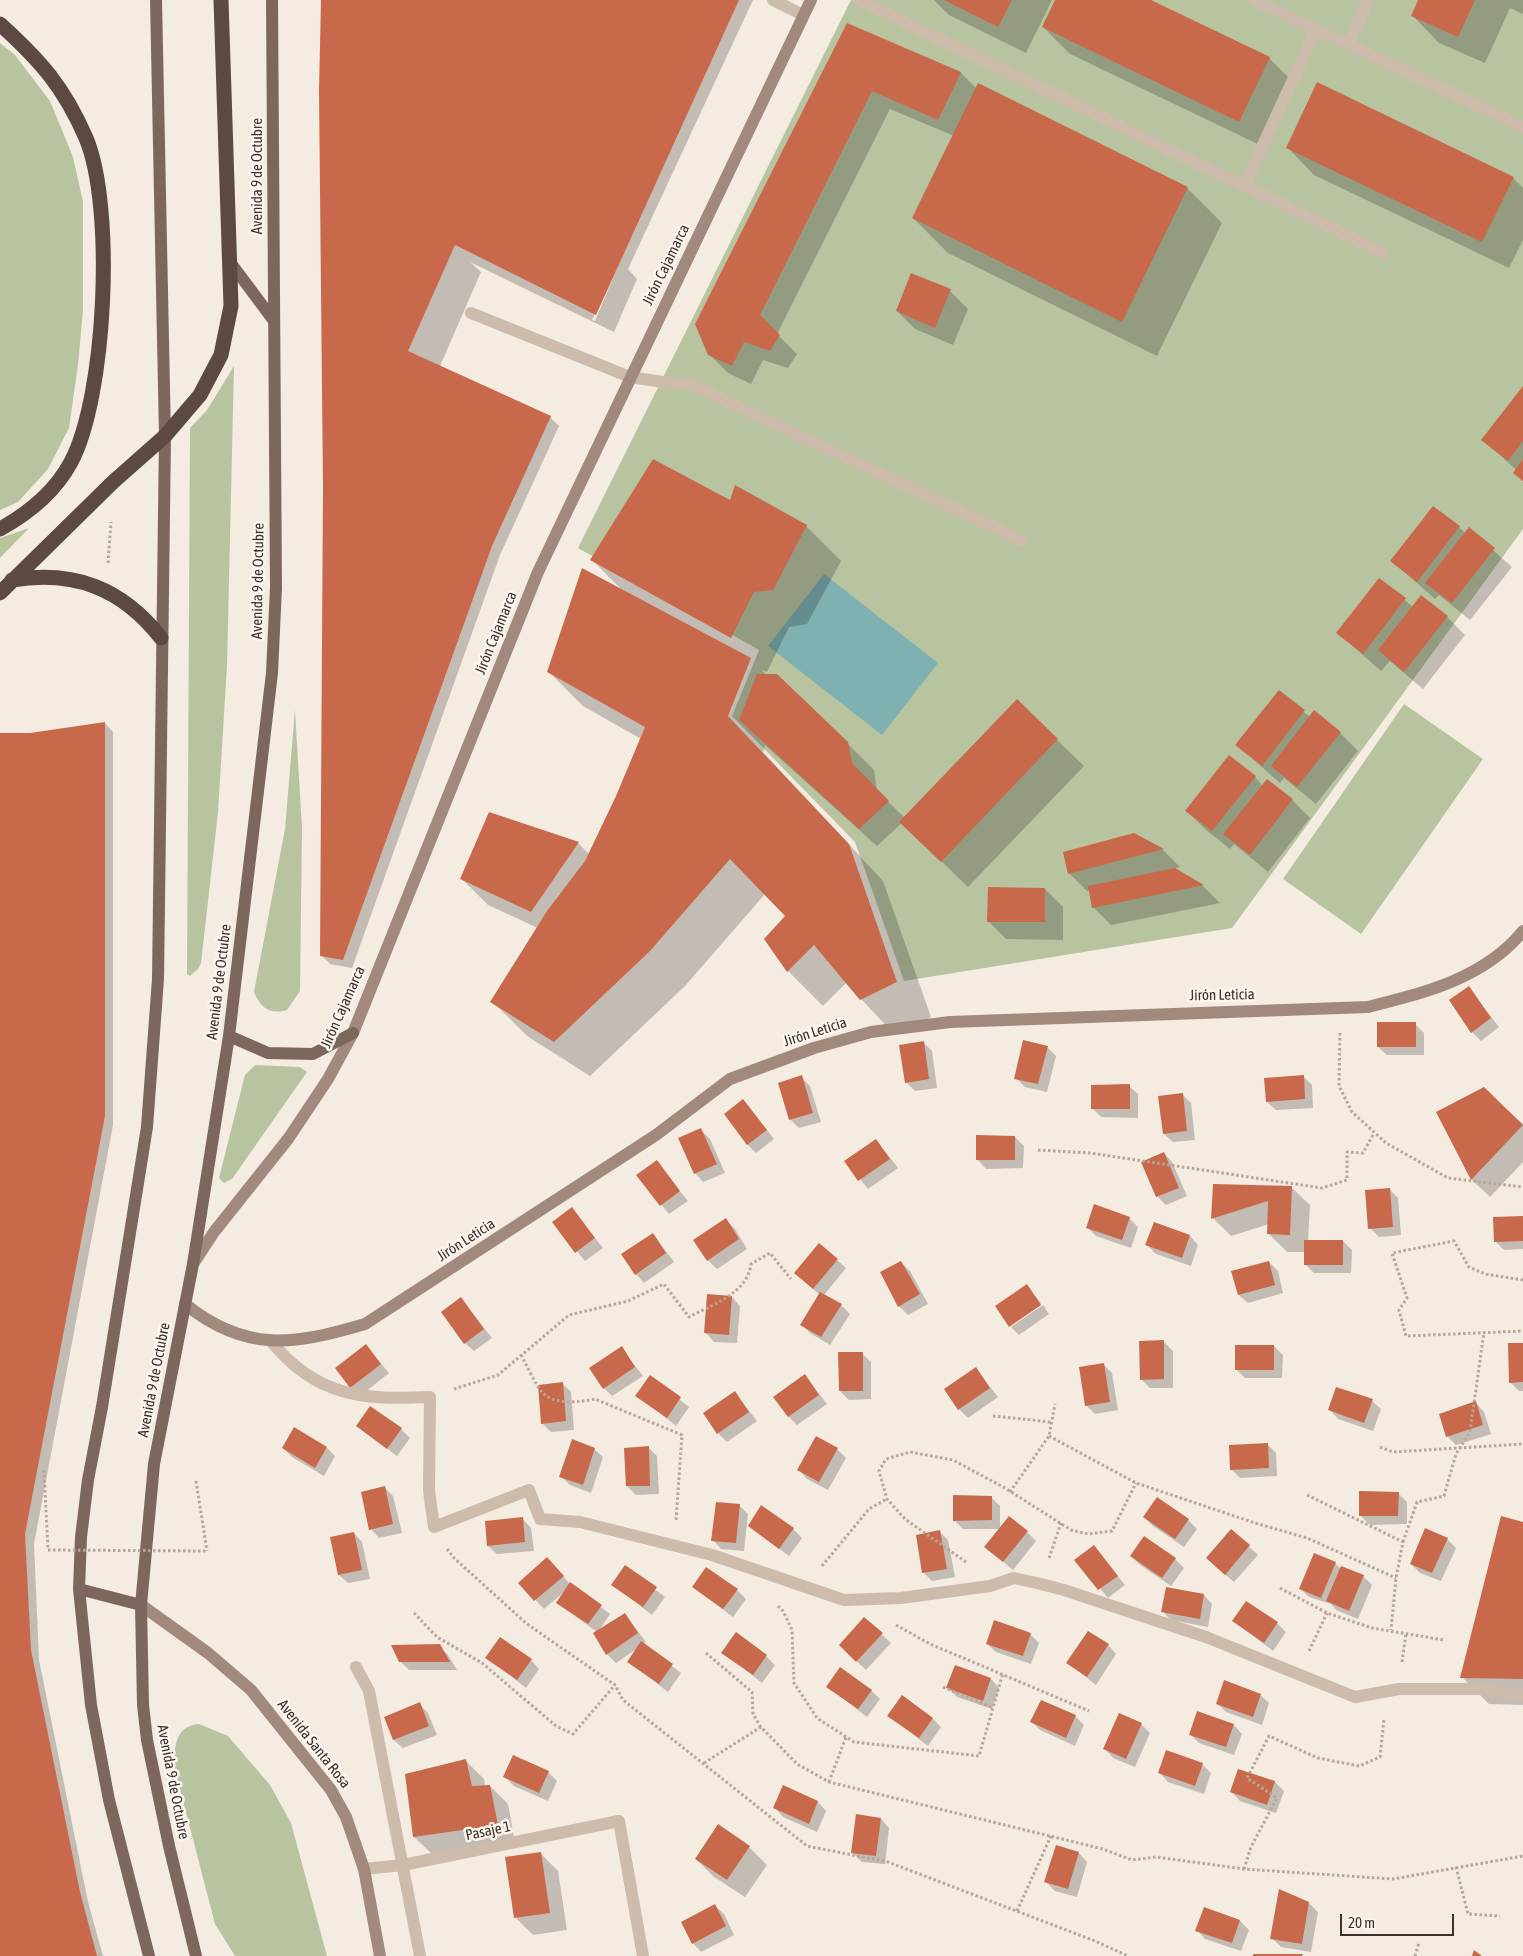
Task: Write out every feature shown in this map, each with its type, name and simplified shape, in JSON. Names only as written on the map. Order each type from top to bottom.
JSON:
[{"type":"highway","points":[[0,593],[113,482],[165,436],[200,394],[221,355],[231,306],[221,0]]},
{"type":"highway","points":[[0,24],[34,55],[64,93],[83,132],[98,182],[104,235],[101,318],[86,427],[71,462],[50,492],[23,516],[0,529]]},
{"type":"highway","points":[[12,580],[49,576],[68,578],[95,586],[136,610],[161,638]]},
{"type":"main road","points":[[149,1956],[109,1800],[91,1705],[82,1642],[79,1589],[81,1538],[88,1480],[140,1178],[150,1096],[158,979],[165,436],[156,0]]},
{"type":"main road","name":"Avenida 9 de Octubre","points":[[196,1956],[169,1846],[147,1740],[143,1705],[141,1605],[151,1483],[193,1264],[229,1036],[272,673],[276,587],[272,0]]},
{"type":"main road","points":[[230,262],[274,320]]},
{"type":"main road","points":[[229,1036],[268,1053],[313,1054],[353,1033]]},
{"type":"main road","points":[[79,1589],[141,1605]]},
{"type":"street","points":[[773,0],[804,16]]},
{"type":"street","name":"Jirón Cajamarca","points":[[193,1264],[214,1232],[269,1165],[297,1126],[328,1079],[353,1033],[538,572],[811,0]]},
{"type":"street","points":[[859,0],[1383,253]]},
{"type":"street","points":[[1254,0],[1523,127]]},
{"type":"street","points":[[1348,44],[1368,0]]},
{"type":"street","points":[[1244,186],[1316,30]]},
{"type":"street","points":[[471,313],[630,378],[669,383],[688,383],[1021,540]]},
{"type":"street","name":"Jirón Leticia","points":[[185,1304],[204,1320],[238,1336],[271,1341],[320,1337],[365,1324],[656,1135],[730,1079],[814,1048],[871,1032],[950,1022],[1368,1007],[1469,975],[1491,962],[1511,946],[1523,931]]},
{"type":"street","points":[[271,1341],[288,1361],[336,1390],[382,1399],[430,1397],[429,1491],[434,1527],[529,1490],[540,1519],[580,1522],[712,1555],[844,1600],[901,1598],[990,1586],[1014,1578],[1064,1590],[1206,1637],[1356,1697],[1398,1689],[1480,1689],[1523,1695]]},
{"type":"street","name":"Avenida Santa Rosa","points":[[141,1605],[208,1653],[251,1690],[331,1790],[346,1817],[364,1870],[380,1956]]},
{"type":"street","points":[[356,1667],[370,1691],[420,1956]]},
{"type":"street","name":"Pasaje 1","points":[[364,1870],[403,1865],[618,1821],[643,1956]]},
{"type":"path","points":[[108,572],[112,516]]},
{"type":"path","points":[[1340,1008],[1338,1086],[1352,1112],[1386,1143],[1448,1178],[1523,1187]]},
{"type":"path","points":[[1038,1150],[1090,1154],[1322,1188],[1347,1180],[1347,1152],[1363,1153],[1374,1133]]},
{"type":"path","points":[[1523,1280],[1485,1274],[1469,1267],[1454,1241],[1392,1253],[1407,1298],[1399,1310],[1406,1336],[1523,1330]]},
{"type":"path","points":[[430,1397],[498,1375],[569,1315],[628,1301],[664,1284],[689,1317],[742,1287],[750,1275],[751,1264],[770,1252],[791,1279]]},
{"type":"path","points":[[1391,1630],[1396,1578],[1403,1542],[1416,1502],[1444,1496],[1456,1454],[1470,1432],[1484,1332]]},
{"type":"path","points":[[521,1355],[544,1394],[558,1400],[584,1401],[595,1399],[682,1435],[674,1546]]},
{"type":"path","points":[[1010,1492],[1049,1436],[1055,1404]]},
{"type":"path","points":[[993,1416],[1051,1422]]},
{"type":"path","points":[[1049,1436],[1136,1483],[1255,1523],[1307,1538],[1396,1578]]},
{"type":"path","points":[[1380,1446],[1393,1452],[1460,1446],[1523,1444]]},
{"type":"path","points":[[969,1564],[945,1549],[905,1519],[887,1499],[879,1471],[886,1460],[910,1452],[954,1460],[1071,1530],[1088,1534],[1112,1531],[1136,1483]]},
{"type":"path","points":[[44,1470],[48,1550],[207,1551],[196,1481]]},
{"type":"path","points":[[1307,1495],[1403,1542]]},
{"type":"path","points":[[807,1588],[830,1553],[869,1509],[887,1499]]},
{"type":"path","points":[[1041,1584],[1061,1523]]},
{"type":"path","points":[[434,1527],[454,1558],[527,1624],[615,1685],[623,1700],[807,1846],[888,1862],[1128,1956]]},
{"type":"path","points":[[1280,1588],[1327,1613],[1372,1628],[1444,1640]]},
{"type":"path","points":[[770,1601],[783,1611],[792,1630],[794,1683],[817,1718],[854,1742],[978,1756],[1003,1673]]},
{"type":"path","points":[[414,1613],[437,1637],[482,1663],[556,1726],[573,1734],[615,1685]]},
{"type":"path","points":[[1298,1673],[1327,1613]]},
{"type":"path","points":[[889,1622],[930,1644],[1003,1673],[1089,1711]]},
{"type":"path","points":[[706,1653],[752,1692],[753,1714],[760,1727],[797,1764],[829,1782],[1103,1849],[1132,1860],[1156,1857],[1244,1869],[1394,1879],[1523,1856]]},
{"type":"path","points":[[943,1688],[992,1707]]},
{"type":"path","points":[[1244,1869],[1251,1847],[1277,1798],[1246,1778],[1269,1736],[1318,1758],[1359,1766],[1380,1757],[1387,1691]]},
{"type":"path","points":[[704,1763],[760,1727]]},
{"type":"path","points":[[829,1782],[846,1737]]},
{"type":"path","points":[[1017,1911],[1051,1836]]},
{"type":"path","points":[[1456,1867],[1468,1914],[1500,1916]]},
{"type":"path","points":[[1415,1956],[1419,1943]]},
{"type":"green space","points":[[851,0],[1523,0],[1523,529],[1232,928],[904,981],[855,842],[732,716],[759,650],[578,548]]},
{"type":"green space","points":[[0,43],[15,55],[50,101],[73,157],[83,202],[83,310],[78,365],[69,428],[48,469],[18,502],[0,510]]},
{"type":"green space","points":[[234,366],[227,665],[218,812],[201,963],[198,969],[190,976],[187,974],[190,428],[207,410]]},
{"type":"green space","points":[[29,528],[0,558],[0,538]]},
{"type":"green space","points":[[1404,704],[1483,759],[1361,934],[1283,879]]},
{"type":"green space","points":[[295,710],[302,829],[300,991],[287,1010],[275,1012],[266,1009],[254,992],[285,829]]},
{"type":"green space","points":[[255,1065],[300,1067],[307,1072],[232,1179],[224,1183],[219,1178],[245,1075]]},
{"type":"green space","points":[[199,1724],[228,1736],[270,1785],[291,1823],[327,1956],[235,1956],[215,1924],[174,1766],[178,1738],[185,1729]]},
{"type":"water","points":[[824,574],[938,663],[882,735],[768,646]]},
{"type":"building","points":[[321,0],[739,0],[596,315],[455,245],[408,351],[551,416],[492,546],[343,960],[320,956],[323,488],[319,91]]},
{"type":"building","points":[[944,0],[1012,0],[998,27]]},
{"type":"building","points":[[1055,0],[1151,0],[1270,57],[1239,122],[1042,27]]},
{"type":"building","points":[[1418,0],[1475,0],[1458,37],[1411,16]]},
{"type":"building","points":[[847,23],[961,72],[938,120],[872,91],[760,315],[780,335],[770,351],[744,342],[732,366],[708,355],[695,324]]},
{"type":"building","points":[[1317,82],[1514,177],[1482,242],[1286,148]]},
{"type":"building","points":[[978,83],[1188,187],[1122,322],[912,218]]},
{"type":"building","points":[[911,273],[951,289],[935,328],[896,311]]},
{"type":"building","points":[[1523,386],[1523,441],[1508,461],[1481,440]]},
{"type":"building","points":[[653,459],[730,500],[735,485],[807,525],[773,590],[754,592],[731,638],[590,560]]},
{"type":"building","points":[[1523,459],[1523,481],[1513,473]]},
{"type":"building","points":[[1433,506],[1460,526],[1417,582],[1390,561]]},
{"type":"building","points":[[1469,527],[1495,548],[1452,603],[1425,583]]},
{"type":"building","points":[[582,568],[751,658],[728,716],[849,844],[897,982],[860,1000],[814,945],[787,972],[764,939],[785,916],[730,859],[650,951],[554,1042],[490,1002],[547,911],[585,861],[616,796],[645,727],[547,672]]},
{"type":"building","points":[[1379,578],[1406,598],[1363,654],[1336,633]]},
{"type":"building","points":[[1421,595],[1448,616],[1404,672],[1378,650]]},
{"type":"building","points":[[757,674],[777,674],[848,742],[852,763],[889,801],[859,829],[739,720]]},
{"type":"building","points":[[1279,690],[1305,710],[1262,766],[1235,745]]},
{"type":"building","points":[[1017,699],[1058,739],[941,862],[899,822]]},
{"type":"building","points":[[1314,710],[1341,732],[1297,787],[1271,766]]},
{"type":"building","points":[[105,722],[105,1116],[25,1534],[31,1650],[80,1892],[97,1956],[0,1956],[0,733],[30,733]]},
{"type":"building","points":[[1229,755],[1256,776],[1212,831],[1185,811]]},
{"type":"building","points":[[1267,779],[1293,799],[1250,855],[1223,834]]},
{"type":"building","points":[[489,812],[579,842],[531,912],[460,879]]},
{"type":"building","points":[[1134,833],[1164,849],[1068,874],[1063,852]]},
{"type":"building","points":[[1175,868],[1204,885],[1092,908],[1088,886]]},
{"type":"building","points":[[988,887],[1045,888],[1045,922],[987,922]]},
{"type":"building","points":[[1469,986],[1491,1018],[1471,1033],[1449,1000]]},
{"type":"building","points":[[1377,1022],[1416,1022],[1416,1047],[1377,1047]]},
{"type":"building","points":[[1023,1040],[1048,1046],[1038,1084],[1014,1079]]},
{"type":"building","points":[[924,1041],[929,1079],[905,1083],[899,1045]]},
{"type":"building","points":[[802,1075],[813,1113],[789,1120],[778,1083]]},
{"type":"building","points":[[1304,1075],[1305,1099],[1266,1102],[1264,1078]]},
{"type":"building","points":[[1130,1084],[1130,1109],[1091,1109],[1091,1085]]},
{"type":"building","points":[[1484,1087],[1523,1125],[1471,1180],[1436,1112]]},
{"type":"building","points":[[1183,1093],[1187,1131],[1163,1134],[1158,1096]]},
{"type":"building","points":[[743,1099],[767,1130],[747,1145],[724,1114]]},
{"type":"building","points":[[701,1128],[717,1164],[694,1174],[678,1138]]},
{"type":"building","points":[[976,1135],[1015,1136],[1015,1160],[976,1160]]},
{"type":"building","points":[[876,1139],[890,1159],[858,1181],[844,1161]]},
{"type":"building","points":[[1164,1152],[1179,1188],[1156,1197],[1141,1162]]},
{"type":"building","points":[[657,1160],[680,1191],[660,1206],[636,1175]]},
{"type":"building","points":[[1213,1184],[1292,1186],[1290,1235],[1267,1234],[1268,1201],[1211,1219]]},
{"type":"building","points":[[1390,1188],[1393,1227],[1368,1229],[1365,1190]]},
{"type":"building","points":[[1094,1204],[1130,1217],[1122,1240],[1086,1228]]},
{"type":"building","points":[[572,1207],[595,1238],[575,1253],[552,1222]]},
{"type":"building","points":[[1523,1216],[1523,1241],[1494,1242],[1493,1217]]},
{"type":"building","points":[[726,1218],[739,1239],[707,1261],[693,1240]]},
{"type":"building","points":[[1154,1222],[1190,1235],[1182,1258],[1145,1245]]},
{"type":"building","points":[[653,1233],[666,1253],[635,1275],[621,1254]]},
{"type":"building","points":[[1304,1240],[1343,1240],[1343,1265],[1304,1265]]},
{"type":"building","points":[[819,1243],[838,1259],[813,1289],[794,1273]]},
{"type":"building","points":[[901,1261],[920,1294],[898,1307],[880,1272]]},
{"type":"building","points":[[1269,1261],[1275,1285],[1238,1295],[1231,1271]]},
{"type":"building","points":[[1027,1284],[1041,1305],[1009,1327],[995,1306]]},
{"type":"building","points":[[820,1292],[842,1304],[821,1337],[800,1325]]},
{"type":"building","points":[[707,1294],[732,1296],[729,1335],[704,1333]]},
{"type":"building","points":[[461,1297],[484,1329],[464,1344],[441,1312]]},
{"type":"building","points":[[1164,1340],[1164,1379],[1140,1380],[1139,1341]]},
{"type":"building","points":[[1508,1343],[1523,1343],[1523,1382],[1509,1383]]},
{"type":"building","points":[[366,1344],[381,1364],[350,1388],[335,1368]]},
{"type":"building","points":[[1235,1345],[1274,1345],[1274,1370],[1235,1370]]},
{"type":"building","points":[[622,1346],[635,1367],[603,1389],[589,1368]]},
{"type":"building","points":[[838,1352],[863,1352],[863,1391],[839,1391]]},
{"type":"building","points":[[1104,1363],[1110,1402],[1085,1406],[1079,1367]]},
{"type":"building","points":[[976,1367],[990,1388],[958,1410],[944,1389]]},
{"type":"building","points":[[805,1374],[819,1395],[788,1417],[773,1397]]},
{"type":"building","points":[[650,1375],[681,1397],[667,1418],[635,1396]]},
{"type":"building","points":[[563,1382],[566,1421],[541,1424],[538,1385]]},
{"type":"building","points":[[1336,1387],[1373,1399],[1364,1423],[1328,1410]]},
{"type":"building","points":[[735,1391],[749,1412],[717,1434],[703,1413]]},
{"type":"building","points":[[1476,1401],[1483,1425],[1446,1437],[1439,1414]]},
{"type":"building","points":[[370,1406],[402,1428],[387,1449],[356,1426]]},
{"type":"building","points":[[294,1427],[327,1447],[315,1468],[282,1448]]},
{"type":"building","points":[[816,1436],[838,1448],[819,1482],[797,1470]]},
{"type":"building","points":[[572,1439],[595,1448],[583,1485],[559,1477]]},
{"type":"building","points":[[1268,1443],[1269,1468],[1230,1470],[1229,1445]]},
{"type":"building","points":[[649,1446],[650,1486],[626,1486],[624,1448]]},
{"type":"building","points":[[385,1486],[393,1524],[369,1530],[361,1492]]},
{"type":"building","points":[[1359,1491],[1399,1492],[1398,1516],[1359,1516]]},
{"type":"building","points":[[953,1495],[992,1496],[992,1520],[953,1521]]},
{"type":"building","points":[[1157,1497],[1189,1519],[1175,1539],[1143,1517]]},
{"type":"building","points":[[716,1502],[740,1504],[736,1543],[711,1541]]},
{"type":"building","points":[[761,1505],[794,1528],[779,1549],[748,1526]]},
{"type":"building","points":[[1009,1516],[1028,1531],[1003,1562],[984,1547]]},
{"type":"building","points":[[1501,1516],[1523,1522],[1523,1679],[1460,1678]]},
{"type":"building","points":[[523,1517],[525,1542],[487,1546],[485,1521]]},
{"type":"building","points":[[1425,1528],[1448,1538],[1432,1573],[1410,1564]]},
{"type":"building","points":[[1231,1529],[1250,1545],[1225,1575],[1206,1558]]},
{"type":"building","points":[[940,1530],[947,1569],[922,1573],[916,1535]]},
{"type":"building","points":[[354,1532],[362,1570],[338,1575],[330,1537]]},
{"type":"building","points":[[1144,1536],[1176,1558],[1162,1578],[1130,1556]]},
{"type":"building","points":[[1094,1545],[1118,1576],[1098,1590],[1074,1560]]},
{"type":"building","points":[[1314,1553],[1336,1562],[1321,1598],[1299,1589]]},
{"type":"building","points":[[547,1557],[564,1576],[534,1601],[518,1583]]},
{"type":"building","points":[[625,1565],[657,1587],[643,1607],[611,1585]]},
{"type":"building","points":[[1341,1566],[1364,1575],[1349,1611],[1326,1601]]},
{"type":"building","points":[[706,1567],[738,1589],[723,1609],[692,1587]]},
{"type":"building","points":[[570,1582],[602,1605],[588,1624],[556,1603]]},
{"type":"building","points":[[1166,1587],[1204,1594],[1200,1619],[1161,1612]]},
{"type":"building","points":[[1246,1601],[1278,1622],[1264,1643],[1232,1621]]},
{"type":"building","points":[[625,1613],[638,1633],[606,1655],[593,1633]]},
{"type":"building","points":[[864,1617],[883,1633],[856,1662],[839,1645]]},
{"type":"building","points":[[994,1620],[1031,1633],[1023,1656],[986,1644]]},
{"type":"building","points":[[1088,1631],[1109,1644],[1087,1677],[1066,1663]]},
{"type":"building","points":[[736,1632],[767,1655],[753,1675],[721,1653]]},
{"type":"building","points":[[500,1637],[532,1659],[517,1680],[485,1658]]},
{"type":"building","points":[[641,1641],[673,1664],[659,1684],[627,1662]]},
{"type":"building","points":[[440,1644],[450,1662],[399,1662],[391,1645]]},
{"type":"building","points":[[955,1665],[991,1678],[983,1701],[946,1688]]},
{"type":"building","points":[[840,1667],[872,1690],[858,1709],[826,1687]]},
{"type":"building","points":[[1224,1680],[1261,1694],[1253,1717],[1216,1704]]},
{"type":"building","points":[[902,1695],[933,1718],[919,1738],[887,1716]]},
{"type":"building","points":[[1041,1700],[1076,1715],[1066,1738],[1030,1722]]},
{"type":"building","points":[[420,1702],[429,1726],[393,1740],[384,1717]]},
{"type":"building","points":[[1197,1711],[1234,1724],[1226,1747],[1189,1735]]},
{"type":"building","points":[[1119,1713],[1142,1723],[1126,1759],[1103,1749]]},
{"type":"building","points":[[1166,1750],[1203,1763],[1195,1786],[1158,1773]]},
{"type":"building","points":[[513,1755],[549,1771],[539,1793],[503,1777]]},
{"type":"building","points":[[466,1759],[472,1786],[490,1785],[498,1825],[413,1837],[405,1774]]},
{"type":"building","points":[[1238,1769],[1275,1781],[1267,1805],[1230,1792]]},
{"type":"building","points":[[783,1785],[818,1801],[809,1824],[773,1808]]},
{"type":"building","points":[[856,1814],[881,1818],[876,1856],[851,1853]]},
{"type":"building","points":[[718,1824],[750,1846],[727,1880],[695,1859]]},
{"type":"building","points":[[1056,1845],[1079,1852],[1068,1889],[1044,1882]]},
{"type":"building","points":[[541,1852],[550,1913],[514,1918],[505,1857]]},
{"type":"building","points":[[1279,1889],[1309,1902],[1302,1944],[1270,1939]]},
{"type":"building","points":[[715,1904],[726,1926],[692,1944],[681,1922]]},
{"type":"building","points":[[1204,1907],[1240,1920],[1232,1943],[1195,1931]]},
{"type":"building","points":[[1474,1950],[1482,1956],[1472,1956]]},
{"type":"building","points":[[1253,1954],[1303,1954],[1302,1956],[1253,1956]]}]
